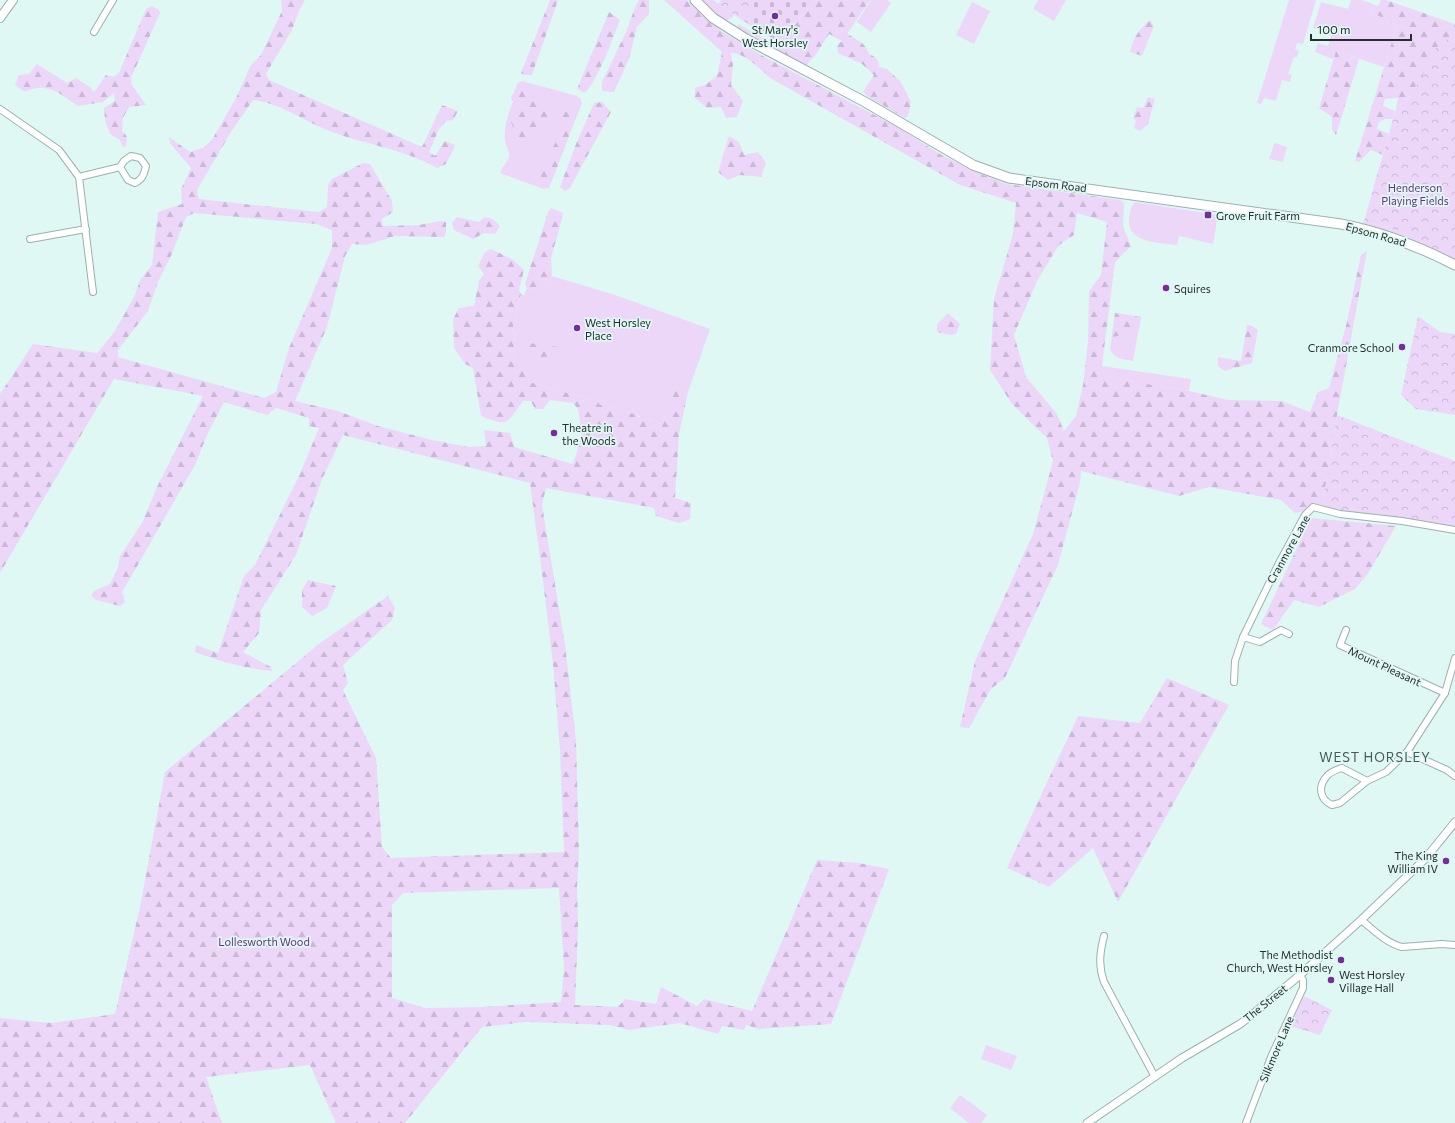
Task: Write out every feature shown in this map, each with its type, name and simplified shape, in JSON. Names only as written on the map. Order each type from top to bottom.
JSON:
[{"type":"main road","points":[[0,18],[12,0]]},
{"type":"main road","name":"Epsom Road","points":[[695,0],[713,18],[746,40],[864,102],[973,165],[1009,178],[1341,224],[1374,231],[1396,238],[1418,246],[1455,265]]},
{"type":"street","points":[[94,32],[113,0]]},
{"type":"street","points":[[0,109],[59,150],[79,177],[93,292]]},
{"type":"street","points":[[79,177],[120,167],[124,161],[131,156],[140,158],[146,166],[144,175],[135,183],[128,180],[120,167]]},
{"type":"street","points":[[30,239],[86,229]]},
{"type":"street","name":"Cranmore Lane","points":[[1234,682],[1236,661],[1244,637],[1278,565],[1306,515],[1313,507],[1340,514],[1402,521],[1455,530]]},
{"type":"street","points":[[1244,637],[1260,642],[1281,630],[1289,634]]},
{"type":"street","name":"Mount Pleasant","points":[[1346,630],[1340,645],[1445,693]]},
{"type":"street","points":[[1367,781],[1342,768],[1333,771],[1326,776],[1322,787],[1321,796],[1325,802],[1332,805],[1340,803],[1367,781],[1386,772],[1407,752],[1445,693],[1455,658]]},
{"type":"street","points":[[1407,752],[1447,770],[1455,776]]},
{"type":"street","name":"The Street","points":[[1088,1123],[1182,1058],[1240,1024],[1254,1014],[1361,920],[1425,859],[1455,822]]},
{"type":"street","points":[[1361,920],[1383,937],[1402,947],[1442,944],[1455,945]]},
{"type":"street","points":[[1104,936],[1099,962],[1100,971],[1104,982],[1154,1077]]},
{"type":"street","name":"Silkmore Lane","points":[[1246,1123],[1271,1057],[1303,988],[1303,980],[1300,975]]},
{"type":"green space","name":"Lollesworth Wood","points":[[281,0],[305,0],[292,30],[266,74],[269,80],[422,147],[442,105],[458,111],[453,120],[446,121],[439,129],[429,152],[435,156],[445,141],[455,145],[446,164],[437,168],[412,156],[332,132],[274,105],[253,100],[231,132],[197,190],[199,199],[319,212],[327,207],[328,185],[332,179],[363,163],[370,164],[392,201],[393,212],[382,219],[383,226],[419,225],[440,221],[446,222],[446,232],[444,237],[395,236],[366,245],[352,244],[345,256],[327,327],[295,401],[338,411],[378,426],[432,440],[468,447],[486,446],[484,430],[510,433],[514,447],[573,464],[582,436],[578,409],[573,403],[550,400],[543,409],[535,409],[531,401],[523,401],[510,419],[506,421],[497,422],[481,416],[473,368],[465,364],[454,348],[453,319],[459,308],[474,306],[479,281],[484,274],[478,266],[485,252],[491,249],[512,259],[524,270],[519,290],[521,294],[512,331],[516,335],[513,358],[529,363],[530,382],[592,400],[594,399],[597,400],[599,404],[602,405],[604,403],[611,407],[614,406],[622,411],[627,410],[628,413],[637,414],[638,417],[646,417],[648,420],[654,420],[660,424],[663,423],[676,387],[688,392],[679,434],[675,498],[691,503],[690,519],[679,523],[656,516],[654,508],[546,488],[542,505],[565,645],[576,740],[579,852],[575,1005],[618,1007],[625,999],[656,1004],[661,987],[697,1006],[704,999],[752,1011],[817,860],[859,863],[889,869],[831,1024],[759,1029],[746,1025],[744,1030],[722,1026],[718,1034],[680,1023],[629,1030],[610,1025],[527,1022],[482,1027],[405,1123],[336,1123],[310,1065],[206,1077],[222,1123],[0,1123],[0,1018],[51,1023],[115,1014],[140,907],[165,772],[320,643],[388,596],[395,608],[392,620],[343,665],[348,683],[343,690],[376,758],[382,847],[391,858],[564,852],[560,750],[553,664],[530,483],[343,435],[322,479],[296,555],[261,610],[259,633],[243,652],[271,667],[272,671],[233,664],[195,652],[196,645],[218,653],[244,576],[255,565],[299,476],[319,428],[309,426],[309,418],[276,408],[267,415],[224,402],[207,435],[196,463],[122,592],[125,602],[120,606],[96,600],[91,596],[94,591],[110,584],[118,567],[120,556],[142,523],[157,487],[203,396],[114,379],[0,573],[0,394],[33,344],[97,353],[115,331],[135,295],[140,280],[152,265],[158,212],[182,204],[181,189],[191,168],[170,143],[169,137],[190,152],[205,147],[213,138],[236,98],[251,65],[261,55],[282,11]],"holes":[[[194,213],[316,224],[332,230],[332,248],[289,348],[276,392],[264,398],[118,357],[118,350],[148,311],[158,282],[171,256],[186,217]],[[559,888],[564,969],[561,1002],[482,1007],[425,1008],[392,998],[392,905],[403,893]]]},
{"type":"green space","points":[[550,0],[558,0],[532,75],[525,75],[521,73]]},
{"type":"green space","points":[[639,0],[649,0],[649,14],[637,27],[629,59],[614,92],[602,91],[602,82],[626,32]]},
{"type":"green space","points":[[664,0],[687,0],[721,31],[761,55],[899,128],[940,154],[973,171],[1007,184],[1120,200],[1124,203],[1123,226],[1131,246],[1115,262],[1102,366],[1105,377],[1189,391],[1228,400],[1281,401],[1310,412],[1318,392],[1329,388],[1346,326],[1361,255],[1367,251],[1337,415],[1322,508],[1295,513],[1281,500],[1209,487],[1179,496],[1081,471],[1080,483],[1058,565],[1005,678],[991,689],[969,728],[960,727],[975,661],[1033,534],[1053,461],[1047,438],[1012,404],[990,370],[994,299],[1013,234],[1016,203],[960,185],[770,78],[752,62],[735,53],[730,53],[733,63],[731,85],[743,101],[737,117],[726,118],[721,107],[707,108],[695,98],[695,88],[705,85],[717,76],[722,52]],"holes":[[[1077,213],[1107,222],[1101,275],[1089,291],[1088,342],[1083,385],[1076,416],[1064,431],[1057,414],[1026,377],[1014,335],[1037,281],[1059,245],[1074,235]]]},
{"type":"green space","points":[[701,0],[713,0],[734,15],[729,20],[722,19]]},
{"type":"green space","points":[[721,0],[755,0],[748,24],[718,4]]},
{"type":"green space","points":[[755,0],[817,0],[801,16],[786,40],[775,40],[748,24]]},
{"type":"green space","points":[[817,0],[870,0],[847,34],[857,39],[866,47],[869,54],[877,59],[879,67],[887,69],[900,81],[911,102],[908,116],[905,118],[870,98],[863,92],[874,75],[862,64],[838,53],[837,45],[842,41],[829,34],[817,53],[806,66],[783,54],[774,44],[775,40],[786,39],[801,16]]},
{"type":"green space","points":[[871,0],[887,0],[891,3],[871,32],[857,22]]},
{"type":"green space","points":[[1038,0],[1066,0],[1054,21],[1033,9]]},
{"type":"green space","points":[[1289,0],[1316,0],[1303,44],[1297,43],[1295,49],[1299,51],[1297,57],[1294,57],[1288,74],[1292,75],[1290,82],[1282,80],[1276,101],[1264,98],[1261,104],[1257,103]]},
{"type":"green space","points":[[1351,0],[1362,0],[1373,4],[1371,12],[1397,25],[1384,67],[1336,51],[1333,59],[1315,52],[1318,43],[1328,46],[1332,34],[1313,28],[1321,2],[1348,9]]},
{"type":"green space","points":[[1381,0],[1386,0],[1455,24],[1455,42],[1447,39],[1409,97],[1396,109],[1398,98],[1385,99],[1383,106],[1395,111],[1393,119],[1386,119],[1379,122],[1377,129],[1389,134],[1383,155],[1371,150],[1359,162],[1355,161],[1397,25],[1371,12],[1373,4],[1378,6]]},
{"type":"green space","points":[[972,2],[990,11],[974,44],[956,35]]},
{"type":"green space","points":[[152,6],[159,10],[160,13],[131,78],[132,85],[146,105],[129,107],[123,118],[122,130],[127,137],[126,147],[122,146],[120,140],[110,134],[105,120],[104,108],[115,101],[114,93],[103,102],[78,106],[53,90],[40,88],[25,92],[15,85],[19,75],[29,74],[37,64],[67,83],[76,78],[90,87],[94,92],[106,75],[114,77],[119,73],[146,9]]},
{"type":"green space","points":[[609,12],[620,20],[600,69],[585,93],[577,89]]},
{"type":"green space","points":[[1150,20],[1154,26],[1142,56],[1130,52],[1137,34]]},
{"type":"green space","points":[[738,24],[774,44],[783,54],[741,32],[738,29]]},
{"type":"green space","name":"Henderson Playing Fields","points":[[1447,39],[1455,42],[1455,260],[1408,237],[1407,233],[1364,221],[1396,109],[1409,97],[1422,76],[1434,50]]},
{"type":"green space","points":[[1336,51],[1359,59],[1336,135],[1332,130],[1332,117],[1319,108]]},
{"type":"green space","points":[[522,81],[577,96],[581,99],[582,104],[549,188],[544,189],[500,173],[509,156],[505,141],[505,131],[513,101],[511,98],[518,83]]},
{"type":"green space","points":[[518,83],[522,83],[533,94],[544,100],[548,107],[549,117],[533,141],[517,136],[511,122],[517,108],[511,98]]},
{"type":"green space","points":[[1148,97],[1155,99],[1148,124],[1140,131],[1134,128],[1136,121],[1133,118],[1137,107],[1143,108]]},
{"type":"green space","points":[[602,102],[611,112],[570,188],[565,191],[560,187],[576,144],[594,103]]},
{"type":"green space","points":[[569,107],[577,115],[552,181],[543,184],[540,175],[558,137],[563,115]]},
{"type":"green space","points":[[729,136],[739,142],[744,155],[758,152],[766,163],[761,177],[740,175],[728,180],[718,172]]},
{"type":"green space","points":[[1276,143],[1287,147],[1283,162],[1269,159],[1274,144]]},
{"type":"green space","points":[[1135,202],[1218,215],[1213,244],[1179,236],[1177,245],[1154,242],[1139,237],[1133,233],[1130,228],[1129,220],[1132,206]]},
{"type":"green space","points":[[551,208],[563,213],[551,258],[552,276],[548,284],[539,291],[527,288],[525,284],[548,212]]},
{"type":"green space","points":[[457,217],[479,222],[484,217],[493,219],[500,226],[495,234],[484,233],[473,239],[454,230],[452,223]]},
{"type":"green space","points":[[1364,221],[1407,233],[1408,237],[1362,224]]},
{"type":"green space","points":[[552,276],[615,295],[710,329],[688,392],[676,388],[663,423],[660,424],[656,421],[645,419],[637,414],[628,413],[627,410],[622,411],[614,406],[611,407],[598,404],[597,400],[594,399],[592,400],[530,382],[513,358],[516,335],[512,331],[521,294],[524,295],[527,288],[539,291],[548,284]]},
{"type":"green space","points":[[948,313],[960,324],[956,334],[950,335],[937,332],[937,324]]},
{"type":"green space","points":[[1115,313],[1141,317],[1133,361],[1116,357],[1110,349]]},
{"type":"green space","points":[[1115,313],[1141,317],[1139,330],[1127,329],[1124,335],[1112,337]]},
{"type":"green space","points":[[1418,316],[1440,332],[1455,334],[1455,415],[1416,409],[1401,395]]},
{"type":"green space","points":[[1247,325],[1258,330],[1252,363],[1224,371],[1218,366],[1218,357],[1241,361]]},
{"type":"green space","points":[[541,341],[547,342],[547,346],[562,347],[561,352],[536,360],[525,356],[525,343],[540,344]]},
{"type":"green space","points":[[1102,366],[1191,379],[1189,391],[1104,377]]},
{"type":"green space","points":[[1337,415],[1455,461],[1455,530],[1322,508]]},
{"type":"green space","points":[[1311,518],[1396,526],[1367,575],[1355,589],[1319,607],[1294,600],[1273,630],[1261,624]]},
{"type":"green space","points":[[308,580],[336,586],[327,608],[312,616],[302,607],[302,590]]},
{"type":"green space","points":[[1167,678],[1229,705],[1118,902],[1093,848],[1049,887],[1007,868],[1078,716],[1140,723]]},
{"type":"green space","points":[[1304,996],[1332,1010],[1320,1035],[1290,1026]]},
{"type":"green space","points":[[986,1045],[1017,1056],[1011,1070],[981,1059]]},
{"type":"green space","points":[[960,1095],[987,1115],[981,1123],[969,1123],[950,1108]]},
{"type":"place","name":"St Mary's West Horsley","points":[[775,16]]},
{"type":"place","name":"Grove Fruit Farm","points":[[1208,215]]},
{"type":"place","name":"Squires","points":[[1166,288]]},
{"type":"place","name":"West Horsley Place","points":[[577,328]]},
{"type":"place","name":"Cranmore School","points":[[1402,347]]},
{"type":"place","name":"Theatre in the Woods","points":[[554,433]]},
{"type":"place","name":"The King William IV","points":[[1446,861]]},
{"type":"place","name":"The Methodist Church, West Horsley","points":[[1341,960]]},
{"type":"place","name":"West Horsley Village Hall","points":[[1331,980]]},
{"type":"district","name":"WEST HORSLEY","points":[[1375,757]]}]
